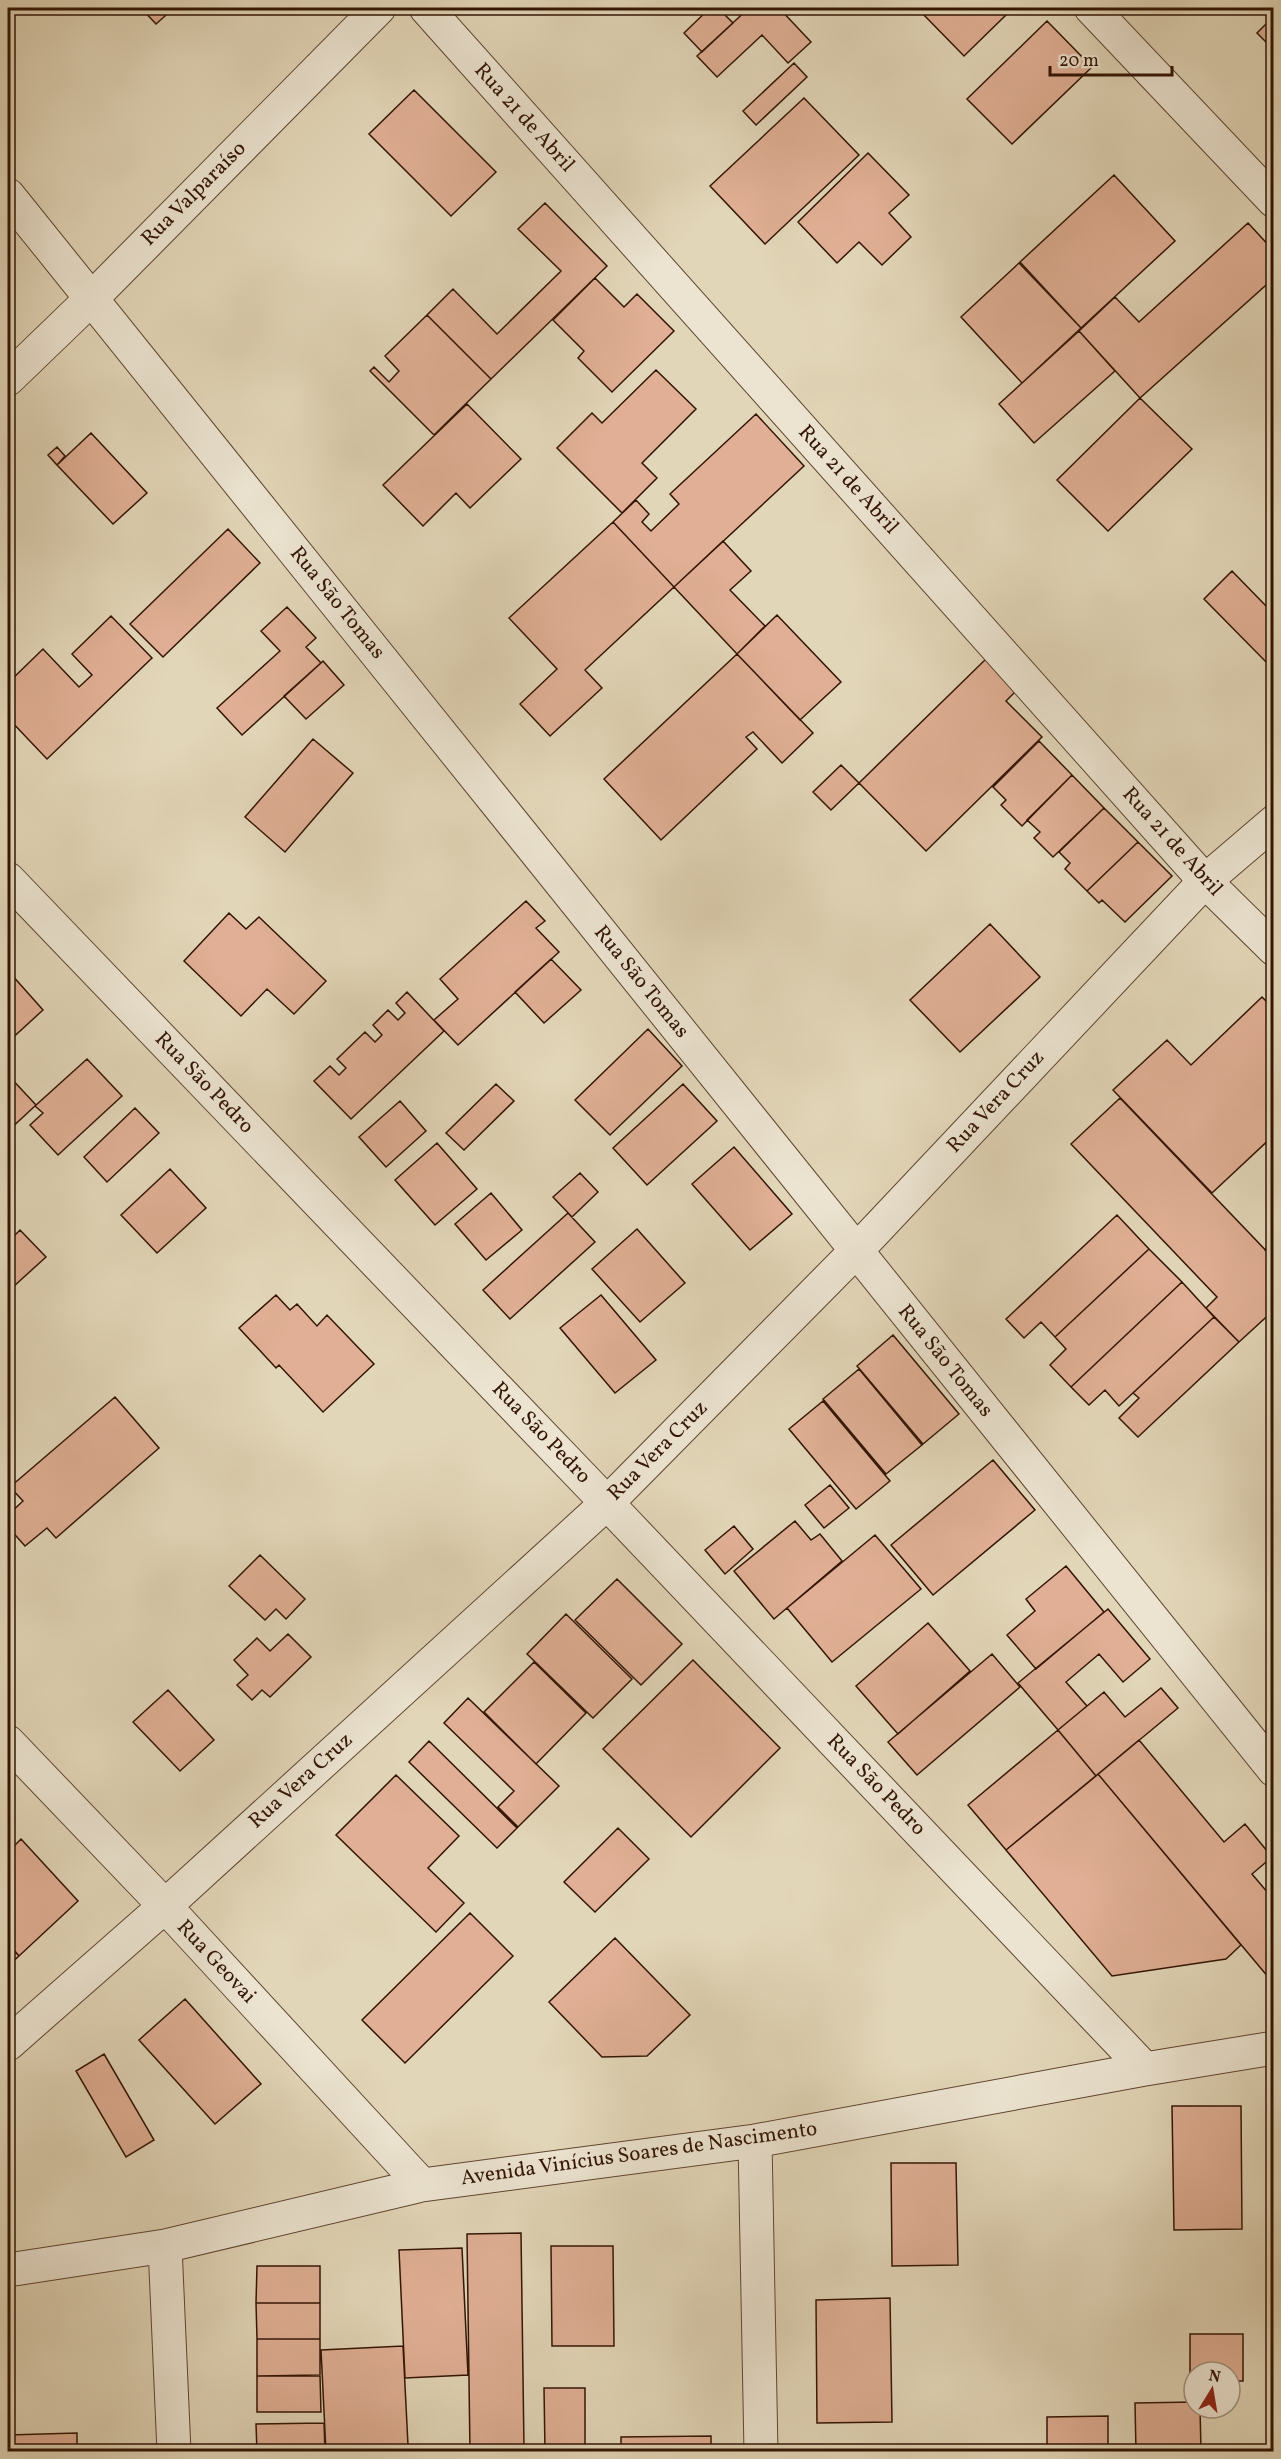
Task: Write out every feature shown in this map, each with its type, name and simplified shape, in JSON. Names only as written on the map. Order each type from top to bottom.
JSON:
[{"type":"street","name":"Rua Valparaíso","points":[[8,379],[92,298],[379,8]]},
{"type":"street","name":"Rua 21 de Abril","points":[[426,8],[1206,881],[1274,949]]},
{"type":"street","points":[[1091,8],[1274,201]]},
{"type":"street","name":"Rua São Tomas","points":[[8,195],[1274,1770]]},
{"type":"street","name":"Rua Vera Cruz","points":[[8,2044],[165,1906],[607,1503],[857,1250],[1206,881],[1274,822]]},
{"type":"street","name":"Rua São Pedro","points":[[8,879],[607,1503],[1145,2069]]},
{"type":"street","name":"Rua Geovai","points":[[8,1742],[165,1906],[422,2185]]},
{"type":"street","name":"Avenida Vinícius Soares de Nascimento","points":[[8,2270],[165,2246],[422,2185],[754,2141],[1145,2069],[1274,2048]]},
{"type":"street","points":[[754,2141],[761,2451]]},
{"type":"street","points":[[165,2246],[174,2451]]},
{"type":"building","points":[[141,8],[174,8],[156,24]]},
{"type":"building","points":[[710,8],[718,8],[733,23],[702,52],[684,33]]},
{"type":"building","points":[[749,8],[779,8],[811,42],[788,63],[762,35],[717,77],[697,56]]},
{"type":"building","points":[[925,8],[999,8],[1006,15],[964,56],[921,12]]},
{"type":"building","points":[[1274,16],[1274,50],[1257,33]]},
{"type":"building","points":[[1047,21],[1092,67],[1012,144],[967,99]]},
{"type":"building","points":[[794,63],[807,77],[756,125],[743,111]]},
{"type":"building","points":[[414,90],[496,172],[451,216],[369,134]]},
{"type":"building","points":[[804,98],[859,155],[765,244],[710,186]]},
{"type":"building","points":[[868,153],[909,195],[889,213],[911,237],[882,265],[859,242],[837,263],[798,222]]},
{"type":"building","points":[[1114,175],[1175,241],[1081,328],[1020,262]]},
{"type":"building","points":[[545,203],[607,266],[491,379],[427,315],[453,289],[497,334],[561,271],[518,229]]},
{"type":"building","points":[[1248,223],[1274,251],[1274,278],[1140,398],[1079,331],[1115,297],[1139,322]]},
{"type":"building","points":[[1019,263],[1081,328],[1022,383],[961,317]]},
{"type":"building","points":[[595,278],[624,307],[637,294],[674,331],[612,392],[578,358],[584,351],[553,320]]},
{"type":"building","points":[[427,315],[491,379],[434,435],[370,371],[374,367],[389,382],[399,371],[385,356]]},
{"type":"building","points":[[1079,331],[1115,371],[1034,443],[999,404]]},
{"type":"building","points":[[656,370],[696,409],[642,463],[657,478],[622,513],[557,448],[592,413],[602,423]]},
{"type":"building","points":[[1140,398],[1192,449],[1108,531],[1057,480]]},
{"type":"building","points":[[467,404],[521,459],[470,508],[456,493],[423,526],[383,485]]},
{"type":"building","points":[[756,414],[804,466],[674,587],[613,522],[636,500],[649,514],[642,522],[651,531],[679,504],[670,494]]},
{"type":"building","points":[[91,433],[147,493],[113,524],[57,465]]},
{"type":"building","points":[[57,447],[65,456],[57,465],[48,455]]},
{"type":"building","points":[[613,522],[674,587],[585,670],[602,688],[550,736],[520,704],[557,669],[509,618]]},
{"type":"building","points":[[228,529],[260,563],[163,657],[130,624]]},
{"type":"building","points":[[723,541],[751,571],[730,590],[765,626],[737,654],[674,587]]},
{"type":"building","points":[[1232,571],[1268,608],[1274,603],[1274,670],[1204,599]]},
{"type":"building","points":[[287,607],[316,638],[306,647],[321,663],[242,735],[217,708],[280,651],[261,631]]},
{"type":"building","points":[[777,615],[841,682],[800,720],[737,654]]},
{"type":"building","points":[[111,616],[152,658],[47,759],[8,718],[8,683],[43,649],[79,687],[92,675],[72,654]]},
{"type":"building","points":[[737,654],[813,733],[782,763],[753,732],[746,737],[757,749],[661,840],[604,779]]},
{"type":"building","points":[[989,656],[1020,687],[1006,701],[1042,737],[926,851],[859,783]]},
{"type":"building","points":[[323,661],[344,685],[306,719],[284,696]]},
{"type":"building","points":[[313,739],[353,773],[285,852],[245,817]]},
{"type":"building","points":[[1039,741],[1072,775],[1022,826],[1001,805],[1006,800],[993,787]]},
{"type":"building","points":[[841,765],[859,783],[831,810],[813,792]]},
{"type":"building","points":[[1072,775],[1104,808],[1053,857],[1034,838],[1040,832],[1027,820]]},
{"type":"building","points":[[1104,808],[1138,842],[1087,891],[1065,869],[1070,863],[1059,852]]},
{"type":"building","points":[[1138,842],[1172,876],[1125,922],[1102,900],[1099,903],[1087,891]]},
{"type":"building","points":[[526,901],[545,921],[536,928],[559,952],[458,1045],[434,1020],[458,999],[440,979]]},
{"type":"building","points":[[229,913],[246,929],[259,917],[326,981],[294,1014],[267,989],[241,1016],[184,961]]},
{"type":"building","points":[[990,924],[1040,977],[960,1052],[910,1000]]},
{"type":"building","points":[[551,959],[581,990],[544,1023],[515,992]]},
{"type":"building","points":[[11,974],[43,1010],[8,1042],[8,977]]},
{"type":"building","points":[[407,992],[444,1031],[351,1119],[314,1081],[330,1066],[339,1075],[346,1068],[337,1059],[365,1032],[375,1042],[382,1035],[373,1025],[388,1010],[398,1020],[405,1013],[396,1003]]},
{"type":"building","points":[[1262,997],[1274,1009],[1274,1135],[1212,1193],[1113,1090],[1167,1040],[1191,1065]]},
{"type":"building","points":[[648,1029],[682,1066],[610,1135],[575,1100]]},
{"type":"building","points":[[87,1059],[122,1096],[58,1155],[30,1125],[43,1113],[35,1106]]},
{"type":"building","points":[[8,1075],[36,1105],[8,1131]]},
{"type":"building","points":[[496,1084],[514,1101],[464,1150],[446,1133]]},
{"type":"building","points":[[683,1084],[717,1121],[647,1185],[613,1148]]},
{"type":"building","points":[[1120,1098],[1274,1259],[1274,1310],[1239,1342],[1206,1308],[1217,1297],[1071,1144]]},
{"type":"building","points":[[400,1101],[426,1131],[386,1167],[359,1137]]},
{"type":"building","points":[[135,1108],[159,1133],[107,1182],[84,1157]]},
{"type":"building","points":[[437,1143],[477,1189],[435,1225],[395,1180]]},
{"type":"building","points":[[734,1147],[792,1214],[750,1250],[692,1184]]},
{"type":"building","points":[[170,1169],[206,1208],[157,1253],[121,1215]]},
{"type":"building","points":[[580,1173],[598,1192],[572,1217],[553,1197]]},
{"type":"building","points":[[491,1193],[522,1230],[486,1260],[455,1224]]},
{"type":"building","points":[[568,1213],[595,1242],[510,1319],[483,1290]]},
{"type":"building","points":[[1117,1215],[1149,1249],[1055,1337],[1041,1322],[1024,1338],[1006,1319]]},
{"type":"building","points":[[637,1229],[685,1283],[640,1322],[592,1269]]},
{"type":"building","points":[[20,1230],[46,1257],[13,1287],[8,1282],[8,1242]]},
{"type":"building","points":[[1274,1242],[1274,1258],[1265,1250]]},
{"type":"building","points":[[1149,1249],[1182,1282],[1071,1387],[1050,1365],[1066,1349],[1055,1337]]},
{"type":"building","points":[[1182,1282],[1214,1317],[1119,1406],[1105,1390],[1089,1405],[1071,1387]]},
{"type":"building","points":[[276,1295],[290,1310],[297,1304],[317,1326],[327,1315],[374,1364],[323,1412],[279,1365],[276,1368],[239,1328]]},
{"type":"building","points":[[601,1295],[656,1360],[615,1393],[560,1328]]},
{"type":"building","points":[[1214,1317],[1239,1342],[1138,1437],[1119,1418],[1139,1398],[1133,1393]]},
{"type":"building","points":[[893,1335],[959,1414],[923,1444],[857,1366]]},
{"type":"building","points":[[859,1369],[922,1445],[886,1474],[823,1399]]},
{"type":"building","points":[[115,1397],[159,1448],[56,1538],[47,1528],[25,1546],[8,1527],[8,1515],[23,1501],[10,1487]]},
{"type":"building","points":[[823,1401],[890,1481],[856,1509],[789,1429]]},
{"type":"building","points":[[993,1460],[1035,1510],[933,1595],[891,1545]]},
{"type":"building","points":[[830,1485],[849,1508],[824,1528],[805,1505]]},
{"type":"building","points":[[795,1521],[811,1540],[820,1534],[842,1561],[774,1619],[734,1571]]},
{"type":"building","points":[[734,1526],[753,1549],[725,1574],[705,1550]]},
{"type":"building","points":[[875,1535],[921,1589],[832,1662],[787,1608]]},
{"type":"building","points":[[260,1555],[305,1599],[286,1619],[276,1609],[265,1620],[229,1586]]},
{"type":"building","points":[[1066,1566],[1104,1612],[1036,1669],[1007,1635],[1035,1611],[1026,1599]]},
{"type":"building","points":[[617,1579],[682,1644],[641,1685],[575,1620]]},
{"type":"building","points":[[1108,1609],[1150,1659],[1123,1682],[1099,1654],[1066,1682],[1087,1706],[1058,1730],[1018,1683]]},
{"type":"building","points":[[566,1614],[632,1679],[593,1718],[527,1654]]},
{"type":"building","points":[[928,1623],[970,1671],[898,1734],[856,1686]]},
{"type":"building","points":[[288,1634],[311,1657],[270,1697],[262,1690],[252,1700],[237,1685],[248,1675],[234,1660],[257,1638],[270,1651]]},
{"type":"building","points":[[992,1654],[1020,1687],[917,1775],[888,1742]]},
{"type":"building","points":[[693,1660],[780,1748],[691,1837],[603,1749]]},
{"type":"building","points":[[534,1662],[586,1713],[536,1764],[484,1712]]},
{"type":"building","points":[[1161,1688],[1178,1708],[1096,1776],[1058,1730],[1104,1692],[1125,1717]]},
{"type":"building","points":[[168,1690],[214,1740],[180,1771],[133,1722]]},
{"type":"building","points":[[468,1698],[559,1786],[518,1827],[498,1807],[514,1791],[444,1723]]},
{"type":"building","points":[[1058,1730],[1096,1776],[1006,1850],[968,1805]]},
{"type":"building","points":[[1139,1740],[1224,1842],[1245,1824],[1272,1857],[1252,1874],[1274,1900],[1274,1975],[1269,1978],[1098,1774]]},
{"type":"building","points":[[429,1741],[517,1828],[497,1848],[409,1762]]},
{"type":"building","points":[[1098,1774],[1241,1945],[1226,1959],[1112,1976],[1006,1850]]},
{"type":"building","points":[[396,1775],[459,1836],[428,1868],[464,1903],[436,1932],[336,1835]]},
{"type":"building","points":[[618,1828],[649,1859],[595,1912],[564,1882]]},
{"type":"building","points":[[21,1839],[78,1901],[19,1956],[8,1943],[8,1852]]},
{"type":"building","points":[[470,1913],[513,1956],[405,2063],[362,2020]]},
{"type":"building","points":[[615,1938],[690,2015],[647,2056],[602,2057],[549,2002]]},
{"type":"building","points":[[8,1943],[19,1956],[8,1966]]},
{"type":"building","points":[[185,1999],[261,2084],[215,2124],[139,2040]]},
{"type":"building","points":[[104,2054],[154,2140],[126,2157],[76,2071]]},
{"type":"building","points":[[1172,2106],[1241,2106],[1242,2229],[1174,2230]]},
{"type":"building","points":[[891,2163],[956,2163],[958,2265],[892,2266]]},
{"type":"building","points":[[521,2233],[524,2448],[544,2449],[544,2452],[470,2452],[467,2234]]},
{"type":"building","points":[[551,2246],[613,2246],[614,2346],[552,2346]]},
{"type":"building","points":[[462,2248],[468,2375],[405,2378],[399,2250]]},
{"type":"building","points":[[257,2266],[320,2266],[320,2303],[256,2303]]},
{"type":"building","points":[[890,2298],[892,2422],[817,2423],[816,2300]]},
{"type":"building","points":[[256,2303],[320,2303],[320,2339],[257,2339]]},
{"type":"building","points":[[1190,2334],[1243,2334],[1243,2381],[1242,2360],[1190,2360]]},
{"type":"building","points":[[257,2339],[320,2339],[320,2375],[257,2376]]},
{"type":"building","points":[[403,2346],[408,2445],[349,2447],[349,2452],[326,2452],[321,2350]]},
{"type":"building","points":[[257,2376],[320,2376],[321,2412],[257,2412]]},
{"type":"building","points":[[544,2388],[585,2388],[585,2452],[545,2452]]},
{"type":"building","points":[[1182,2402],[1182,2420],[1200,2420],[1201,2451],[1136,2452],[1135,2403]]},
{"type":"building","points":[[1108,2416],[1108,2452],[1047,2452],[1047,2417]]},
{"type":"building","points":[[324,2423],[325,2452],[257,2452],[256,2424]]},
{"type":"building","points":[[77,2433],[77,2452],[8,2452],[8,2435]]},
{"type":"building","points":[[711,2436],[711,2452],[621,2452],[621,2437]]}]
